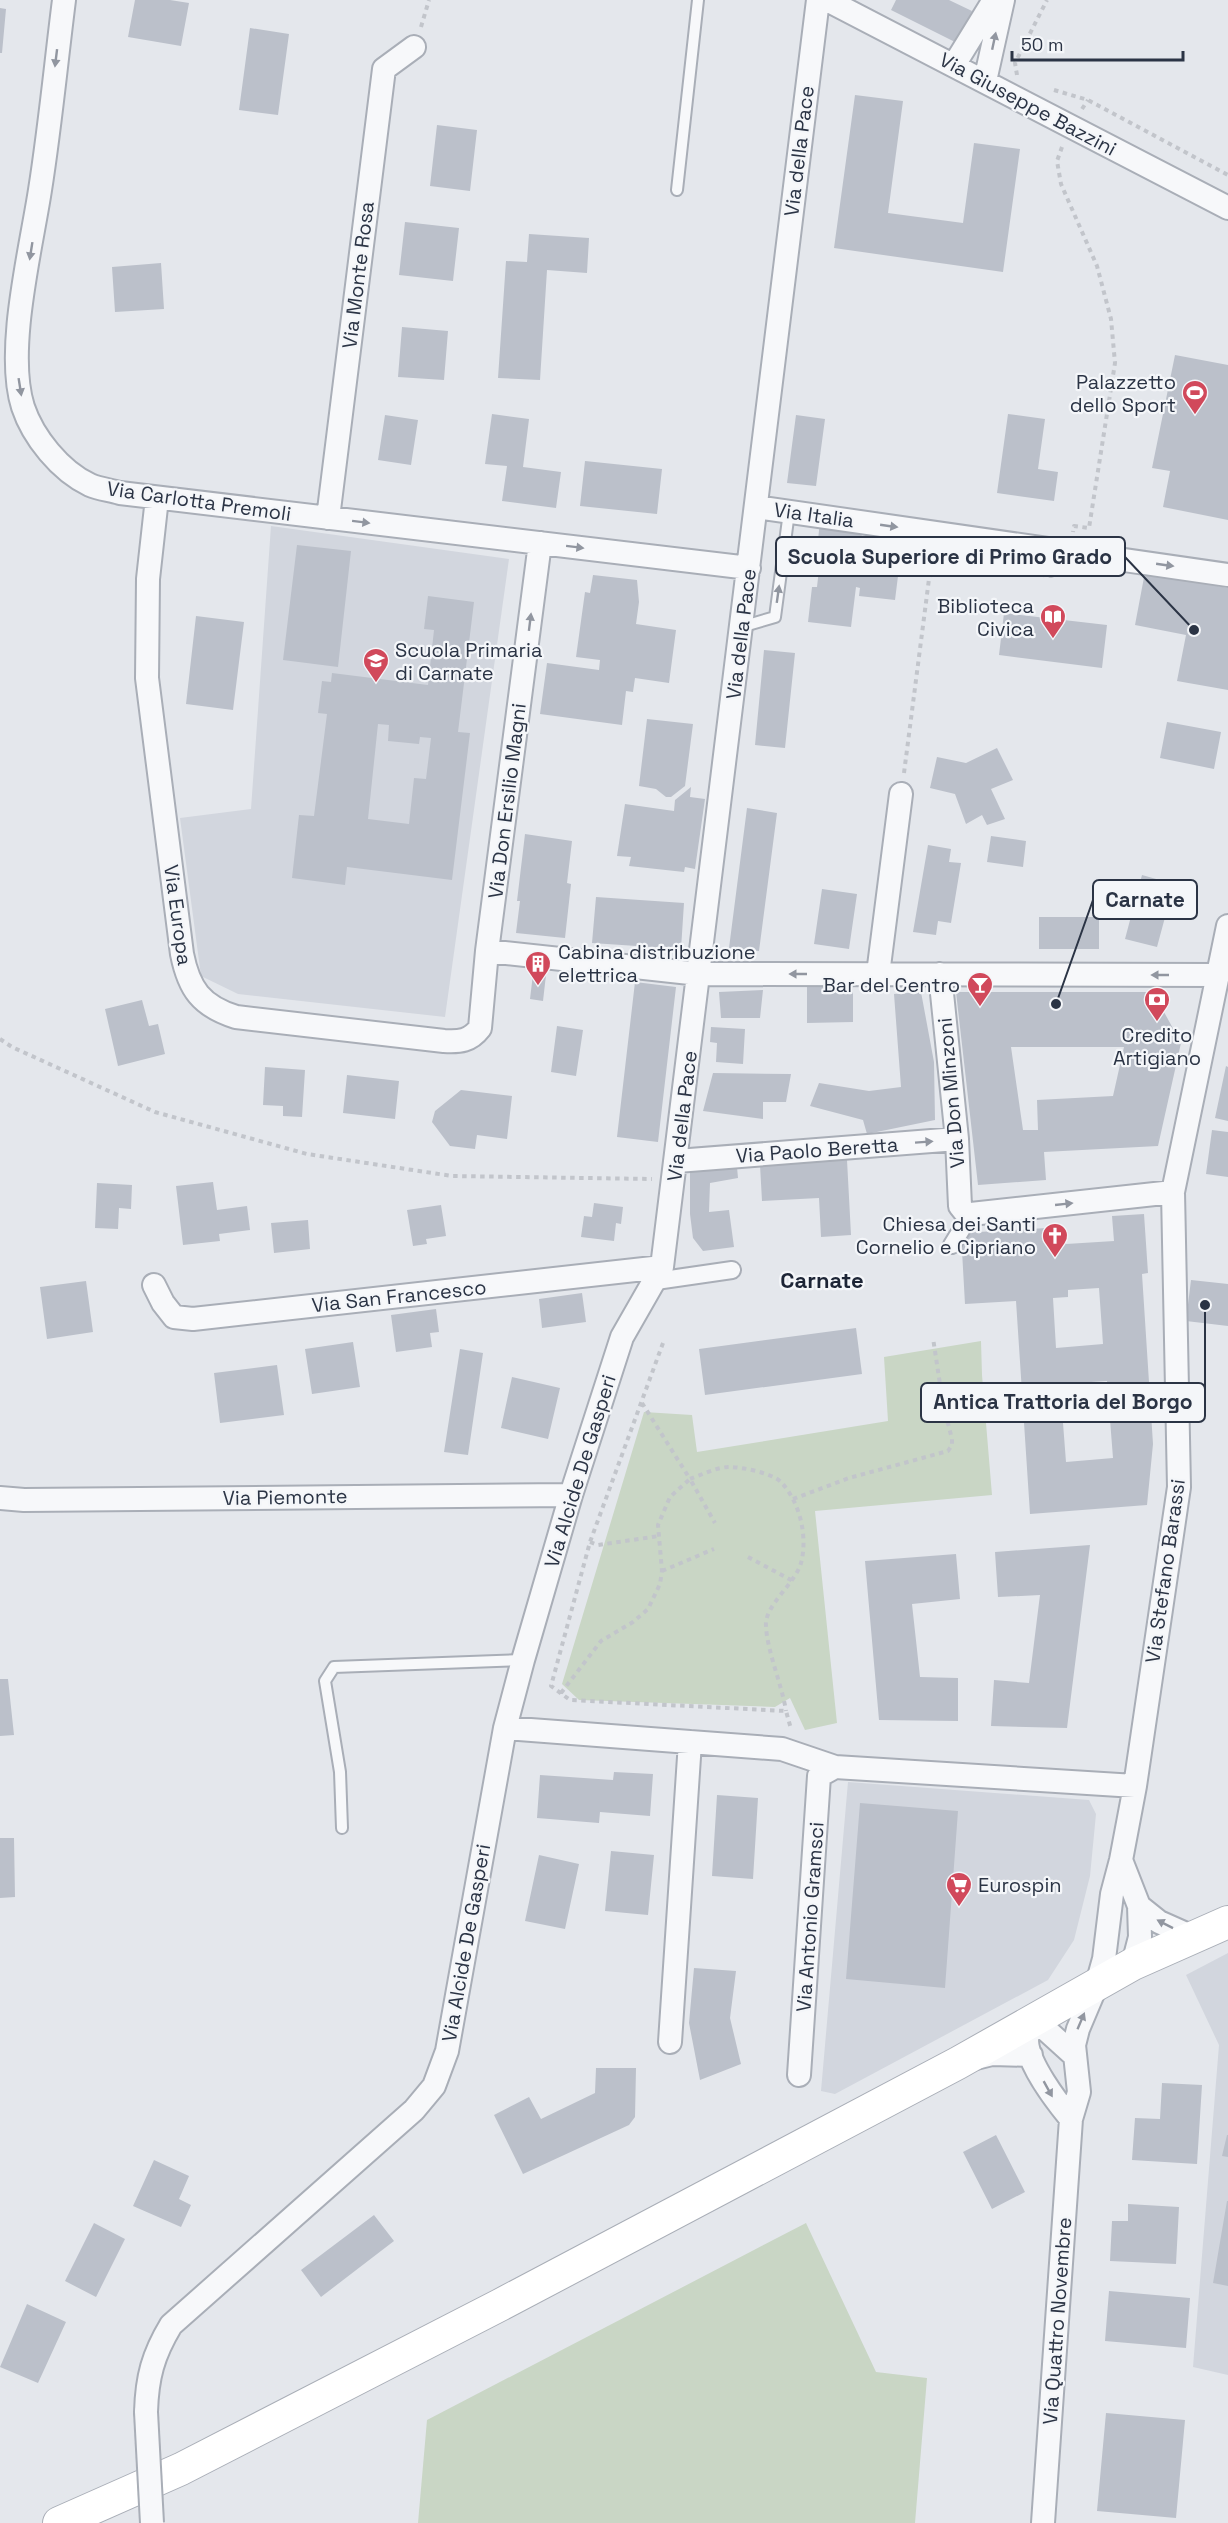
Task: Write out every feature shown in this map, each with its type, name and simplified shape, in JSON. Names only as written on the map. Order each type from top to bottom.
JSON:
[{"type":"main road","points":[[58,2523],[192,2463],[510,2300],[958,2063],[1133,1964],[1228,1922]]},
{"type":"street","name":"Via Carlotta Premoli","points":[[64,0],[41,187],[9,328],[23,407],[34,431],[69,472],[90,485],[120,493],[749,568]]},
{"type":"street","name":"Via della Pace","points":[[659,1274],[675,1170],[818,0]]},
{"type":"street","name":"Via Giuseppe Bazzini","points":[[827,0],[1228,208]]},
{"type":"street","points":[[954,65],[994,0]]},
{"type":"street","points":[[985,81],[1003,0]]},
{"type":"street","name":"Via Monte Rosa","points":[[328,518],[384,69],[414,47]]},
{"type":"street","name":"Via Europa","points":[[157,498],[148,579],[147,678],[182,954],[190,984],[196,993],[222,1012],[236,1017],[456,1042],[473,1037],[480,1028],[488,951]]},
{"type":"street","name":"Via Italia","points":[[756,507],[1228,574]]},
{"type":"street","name":"Via Don Ersilio Magni","points":[[488,951],[540,543]]},
{"type":"street","points":[[878,974],[901,794]]},
{"type":"street","name":"Via Stefano Barassi","points":[[1097,1984],[1104,1959],[1112,1894],[1135,1786],[1179,1487],[1173,1192],[1221,1001],[1219,975],[1228,926]]},
{"type":"street","points":[[488,951],[699,974],[1219,975]]},
{"type":"street","name":"Via Don Minzoni","points":[[940,974],[957,1139],[960,1206],[968,1213]]},
{"type":"street","name":"Via Paolo Beretta","points":[[675,1170],[957,1139]]},
{"type":"street","points":[[952,1245],[968,1213],[1173,1192]]},
{"type":"street","points":[[659,1274],[732,1270]]},
{"type":"street","name":"Via San Francesco","points":[[154,1285],[163,1303],[174,1317],[193,1319],[659,1274]]},
{"type":"street","name":"Via Alcide De Gasperi","points":[[152,2523],[146,2412],[147,2387],[151,2364],[171,2325],[406,2118],[434,2086],[447,2051],[505,1728],[523,1660],[571,1495],[622,1337],[659,1274]]},
{"type":"street","name":"Via Piemonte","points":[[0,1498],[48,1500],[571,1495]]},
{"type":"street","points":[[505,1728],[782,1749],[835,1767],[1135,1786]]},
{"type":"street","points":[[670,2042],[690,1742]]},
{"type":"street","name":"Via Antonio Gramsci","points":[[799,2075],[819,1776],[835,1767]]},
{"type":"street","points":[[1121,1860],[1139,1905],[1140,1937],[1133,1964]]},
{"type":"street","points":[[1139,1905],[1159,1922],[1195,1938]]},
{"type":"street","points":[[1110,1920],[1133,1964]]},
{"type":"street","name":"Via Quattro Novembre","points":[[1043,2523],[1071,2119],[1079,2092],[1075,2056],[1078,2029],[1097,1984]]},
{"type":"street","points":[[1071,2119],[1052,2096],[1030,2055],[1027,2040],[1034,2019],[1075,2056]]},
{"type":"street","points":[[958,2063],[992,2054],[1030,2055]]},
{"type":"lane","points":[[677,190],[699,0]]},
{"type":"lane","points":[[741,627],[775,616],[789,512]]},
{"type":"lane","points":[[342,1828],[340,1772],[325,1681],[334,1667],[523,1660]]},
{"type":"path","points":[[1017,80],[1015,63],[1047,0]]},
{"type":"path","points":[[1048,89],[1088,100],[1228,175]]},
{"type":"path","points":[[901,794],[932,570],[939,564],[948,563],[1051,576],[1062,571],[1069,552],[1074,526],[1089,528],[1114,363],[1111,320],[1097,266],[1060,184],[1057,161],[1069,125]]},
{"type":"path","points":[[0,1039],[12,1047],[155,1112],[307,1154],[452,1176],[675,1170]]},
{"type":"path","points":[[793,1499],[849,1478],[948,1451],[952,1445],[952,1439],[943,1404],[933,1338]]},
{"type":"path","points":[[663,1343],[590,1542],[551,1686],[570,1700],[786,1711]]},
{"type":"path","points":[[642,1402],[715,1523]]},
{"type":"path","points":[[561,1693],[601,1641],[633,1622],[648,1609],[660,1584],[662,1571],[658,1525],[670,1497],[690,1479],[727,1467],[754,1470],[780,1481],[793,1499],[804,1534],[801,1563],[793,1581],[772,1607],[765,1624],[792,1730]]},
{"type":"path","points":[[590,1542],[598,1545],[659,1536]]},
{"type":"path","points":[[662,1571],[714,1549]]},
{"type":"path","points":[[748,1557],[793,1581]]},
{"type":"shaded area","name":"Scuola Primaria di Carnate","points":[[271,526],[509,559],[445,1017],[238,994],[201,976],[180,818],[251,809]]},
{"type":"shaded area","name":"Eurospin","points":[[848,1782],[1089,1800],[1096,1814],[1090,1876],[1074,1940],[1048,1980],[835,2094],[821,2091]]},
{"type":"shaded area","points":[[1228,1953],[1228,2375],[1193,2367],[1219,2045],[1186,1975]]},
{"type":"green space","points":[[981,1341],[992,1495],[815,1511],[837,1723],[805,1730],[790,1698],[775,1707],[579,1700],[562,1684],[644,1412],[692,1415],[697,1452],[888,1421],[884,1357]]},
{"type":"green space","points":[[806,2223],[876,2372],[927,2378],[915,2523],[418,2523],[427,2420]]},
{"type":"building","points":[[135,0],[170,0],[189,3],[181,46],[128,37]]},
{"type":"building","points":[[896,0],[949,0],[972,11],[957,43],[891,10]]},
{"type":"building","points":[[0,8],[6,9],[2,53],[0,53]]},
{"type":"building","points":[[250,28],[289,34],[278,115],[239,110]]},
{"type":"building","points":[[855,95],[903,101],[888,213],[963,223],[974,143],[1020,149],[1003,272],[834,248]]},
{"type":"building","points":[[437,125],[477,130],[470,191],[430,186]]},
{"type":"building","points":[[405,222],[459,228],[453,281],[399,275]]},
{"type":"building","points":[[529,234],[589,238],[587,273],[547,270],[540,380],[498,378],[506,261],[527,262]]},
{"type":"building","points":[[161,263],[164,309],[115,312],[112,267]]},
{"type":"building","points":[[402,327],[448,331],[444,380],[398,377]]},
{"type":"building","name":"Palazzetto dello Sport","points":[[1175,355],[1228,365],[1228,520],[1163,507],[1170,471],[1152,468]]},
{"type":"building","points":[[492,414],[529,419],[523,467],[561,472],[556,508],[502,501],[507,466],[485,464]]},
{"type":"building","points":[[1008,414],[1045,419],[1038,469],[1058,472],[1054,501],[997,493]]},
{"type":"building","points":[[385,415],[418,420],[411,465],[378,460]]},
{"type":"building","points":[[796,415],[825,419],[816,486],[787,483]]},
{"type":"building","points":[[585,461],[662,469],[657,514],[580,506]]},
{"type":"building","points":[[820,521],[863,526],[859,555],[865,556],[866,547],[901,552],[895,600],[859,596],[860,588],[856,587],[851,627],[808,622],[812,587],[817,587],[820,560],[816,559]]},
{"type":"building","points":[[297,545],[351,551],[338,667],[283,660]]},
{"type":"building","points":[[1145,572],[1228,588],[1228,690],[1177,681],[1186,635],[1135,625]]},
{"type":"building","points":[[593,575],[637,580],[639,602],[636,624],[676,630],[669,683],[635,678],[633,692],[626,691],[622,725],[540,714],[547,663],[599,670],[600,660],[576,657],[585,592],[590,593]]},
{"type":"building","points":[[428,596],[474,602],[458,732],[470,733],[452,880],[347,867],[345,885],[292,878],[299,815],[314,816],[327,714],[318,713],[322,681],[331,682],[332,673],[428,685],[434,630],[424,629]],"holes":[[[378,724],[389,725],[388,741],[419,744],[420,737],[431,738],[426,779],[414,778],[409,824],[368,819]]]},
{"type":"building","name":"Biblioteca Civica","points":[[1004,613],[1107,625],[1102,668],[999,655]]},
{"type":"building","points":[[196,616],[244,622],[233,710],[186,704]]},
{"type":"building","points":[[764,650],[795,653],[785,748],[755,745]]},
{"type":"building","points":[[647,719],[693,724],[685,786],[671,797],[666,797],[656,789],[639,786]]},
{"type":"building","points":[[1167,722],[1221,732],[1214,769],[1160,758]]},
{"type":"building","points":[[997,748],[1013,780],[991,789],[1005,819],[987,825],[982,815],[966,824],[955,794],[930,788],[937,757],[966,763]]},
{"type":"building","points":[[691,787],[690,797],[705,799],[695,869],[685,867],[684,872],[629,866],[631,857],[617,856],[625,804],[674,811],[675,800]]},
{"type":"building","points":[[747,808],[777,813],[759,951],[729,948]]},
{"type":"building","points":[[525,834],[572,841],[567,883],[571,884],[565,938],[516,933],[520,901],[517,901]]},
{"type":"building","points":[[991,836],[1026,841],[1023,867],[987,862]]},
{"type":"building","points":[[928,845],[951,849],[949,862],[961,863],[951,923],[938,921],[936,935],[913,932]]},
{"type":"building","points":[[1142,875],[1174,884],[1157,947],[1125,939]]},
{"type":"building","points":[[822,889],[857,894],[849,949],[814,944]]},
{"type":"building","points":[[596,897],[684,903],[681,949],[592,943]]},
{"type":"building","points":[[1039,917],[1099,917],[1099,949],[1039,949]]},
{"type":"building","name":"Cabina distribuzione elettrica","points":[[533,974],[546,975],[543,1001],[530,999]]},
{"type":"building","points":[[635,982],[676,987],[658,1142],[617,1137]]},
{"type":"building","points":[[853,985],[853,1022],[807,1023],[807,986]]},
{"type":"building","points":[[763,990],[760,1018],[721,1018],[719,992]]},
{"type":"building","points":[[921,992],[934,1062],[935,1120],[867,1134],[863,1120],[810,1106],[819,1083],[869,1091],[901,1087],[894,994]]},
{"type":"building","points":[[956,992],[1153,992],[1181,1043],[1158,1146],[1044,1152],[1046,1180],[978,1185]],"holes":[[[1011,1047],[1124,1047],[1113,1096],[1037,1100],[1038,1130],[1023,1130]]]},
{"type":"building","points":[[142,1000],[149,1026],[158,1024],[165,1054],[118,1066],[105,1009]]},
{"type":"building","points":[[557,1026],[583,1030],[576,1076],[551,1072]]},
{"type":"building","points":[[711,1027],[745,1029],[743,1064],[716,1062],[717,1043],[710,1042]]},
{"type":"building","points":[[1226,1066],[1228,1067],[1228,1121],[1215,1118]]},
{"type":"building","points":[[265,1067],[305,1070],[302,1117],[283,1116],[283,1106],[263,1105]]},
{"type":"building","points":[[713,1073],[791,1074],[786,1102],[763,1102],[763,1119],[703,1111]]},
{"type":"building","points":[[347,1075],[399,1081],[395,1119],[343,1113]]},
{"type":"building","points":[[461,1090],[512,1096],[507,1139],[477,1135],[475,1149],[450,1146],[432,1122],[435,1111]]},
{"type":"building","points":[[1212,1130],[1228,1132],[1228,1177],[1206,1174]]},
{"type":"building","points":[[847,1160],[851,1235],[821,1237],[819,1198],[762,1201],[760,1165]]},
{"type":"building","points":[[737,1167],[738,1178],[710,1183],[709,1212],[729,1210],[734,1247],[703,1251],[693,1238],[690,1214],[690,1168]]},
{"type":"building","points":[[213,1182],[217,1210],[247,1206],[250,1230],[219,1234],[220,1241],[183,1245],[176,1186]]},
{"type":"building","points":[[97,1183],[132,1185],[131,1209],[119,1208],[118,1229],[95,1228]]},
{"type":"building","points":[[594,1203],[623,1207],[621,1224],[616,1223],[614,1241],[581,1237],[584,1216],[592,1217]]},
{"type":"building","points":[[441,1205],[446,1236],[426,1239],[427,1244],[413,1246],[407,1210]]},
{"type":"building","points":[[1144,1214],[1148,1273],[1142,1274],[1153,1444],[1147,1505],[1030,1514],[1016,1301],[965,1304],[961,1233],[1065,1227],[1066,1244],[1114,1241],[1112,1216]],"holes":[[[1099,1288],[1103,1344],[1056,1348],[1053,1298],[1068,1297],[1068,1290]],[[1107,1381],[1113,1458],[1066,1462],[1060,1384]]]},
{"type":"building","points":[[308,1220],[310,1249],[274,1253],[271,1223]]},
{"type":"building","points":[[1191,1280],[1228,1284],[1228,1326],[1186,1321]]},
{"type":"building","points":[[86,1281],[93,1332],[47,1339],[40,1287]]},
{"type":"building","points":[[582,1293],[586,1322],[542,1328],[539,1299]]},
{"type":"building","points":[[436,1309],[439,1332],[430,1333],[432,1347],[396,1352],[391,1315]]},
{"type":"building","points":[[856,1328],[862,1374],[705,1395],[699,1349]]},
{"type":"building","points":[[353,1342],[360,1387],[312,1394],[305,1349]]},
{"type":"building","points":[[460,1349],[483,1353],[468,1455],[444,1452]]},
{"type":"building","points":[[277,1365],[284,1415],[220,1423],[214,1373]]},
{"type":"building","points":[[512,1377],[560,1388],[548,1439],[501,1428]]},
{"type":"building","points":[[1090,1545],[1067,1728],[991,1726],[994,1680],[1029,1683],[1040,1595],[998,1597],[995,1552]]},
{"type":"building","points":[[956,1554],[960,1599],[912,1604],[920,1677],[958,1678],[958,1721],[879,1720],[865,1561]]},
{"type":"building","points":[[0,1679],[8,1679],[14,1735],[0,1736]]},
{"type":"building","points":[[614,1772],[653,1774],[650,1816],[600,1812],[599,1823],[537,1818],[540,1775],[613,1780]]},
{"type":"building","points":[[717,1795],[758,1798],[753,1879],[712,1876]]},
{"type":"building","points":[[860,1803],[958,1811],[945,1988],[846,1979]]},
{"type":"building","points":[[0,1838],[14,1838],[15,1897],[0,1898]]},
{"type":"building","points":[[611,1851],[654,1855],[648,1915],[605,1911]]},
{"type":"building","points":[[539,1855],[579,1864],[565,1929],[525,1921]]},
{"type":"building","points":[[694,1968],[736,1971],[730,2018],[741,2064],[700,2080],[689,2023]]},
{"type":"building","points":[[596,2068],[636,2068],[635,2117],[629,2125],[523,2174],[494,2115],[529,2097],[541,2119],[595,2093]]},
{"type":"building","points":[[1162,2083],[1202,2085],[1197,2164],[1132,2160],[1135,2118],[1160,2119]]},
{"type":"building","points":[[996,2135],[1025,2192],[992,2209],[963,2152]]},
{"type":"building","points":[[1228,2135],[1228,2157],[1222,2156]]},
{"type":"building","points":[[154,2160],[189,2176],[179,2199],[191,2205],[181,2227],[133,2206]]},
{"type":"building","points":[[1228,2201],[1228,2286],[1213,2283]]},
{"type":"building","points":[[1128,2204],[1179,2207],[1176,2264],[1110,2261],[1112,2221],[1128,2221]]},
{"type":"building","points":[[374,2215],[394,2241],[321,2297],[301,2270]]},
{"type":"building","points":[[94,2223],[125,2239],[96,2297],[65,2281]]},
{"type":"building","points":[[1109,2291],[1190,2298],[1186,2348],[1105,2341]]},
{"type":"building","points":[[27,2304],[66,2322],[38,2383],[0,2367]]},
{"type":"building","points":[[1106,2413],[1185,2420],[1176,2518],[1097,2511]]},
{"type":"place","name":"Palazzetto dello Sport","points":[[1195,416]]},
{"type":"place","name":"Scuola Superiore di Primo Grado","points":[[1194,630]]},
{"type":"place","name":"Biblioteca Civica","points":[[1053,640]]},
{"type":"place","name":"Scuola Primaria di Carnate","points":[[376,684]]},
{"type":"place","name":"Cabina distribuzione elettrica","points":[[538,987]]},
{"type":"place","name":"Carnate","points":[[1056,1004]]},
{"type":"place","name":"Bar del Centro","points":[[980,1008]]},
{"type":"place","name":"Credito Artigiano","points":[[1157,1023]]},
{"type":"place","name":"Chiesa dei Santi Cornelio e Cipriano","points":[[1055,1259]]},
{"type":"place","name":"Antica Trattoria del Borgo","points":[[1205,1305]]},
{"type":"place","name":"Eurospin","points":[[959,1908]]},
{"type":"district","name":"Carnate","points":[[822,1280]]}]
